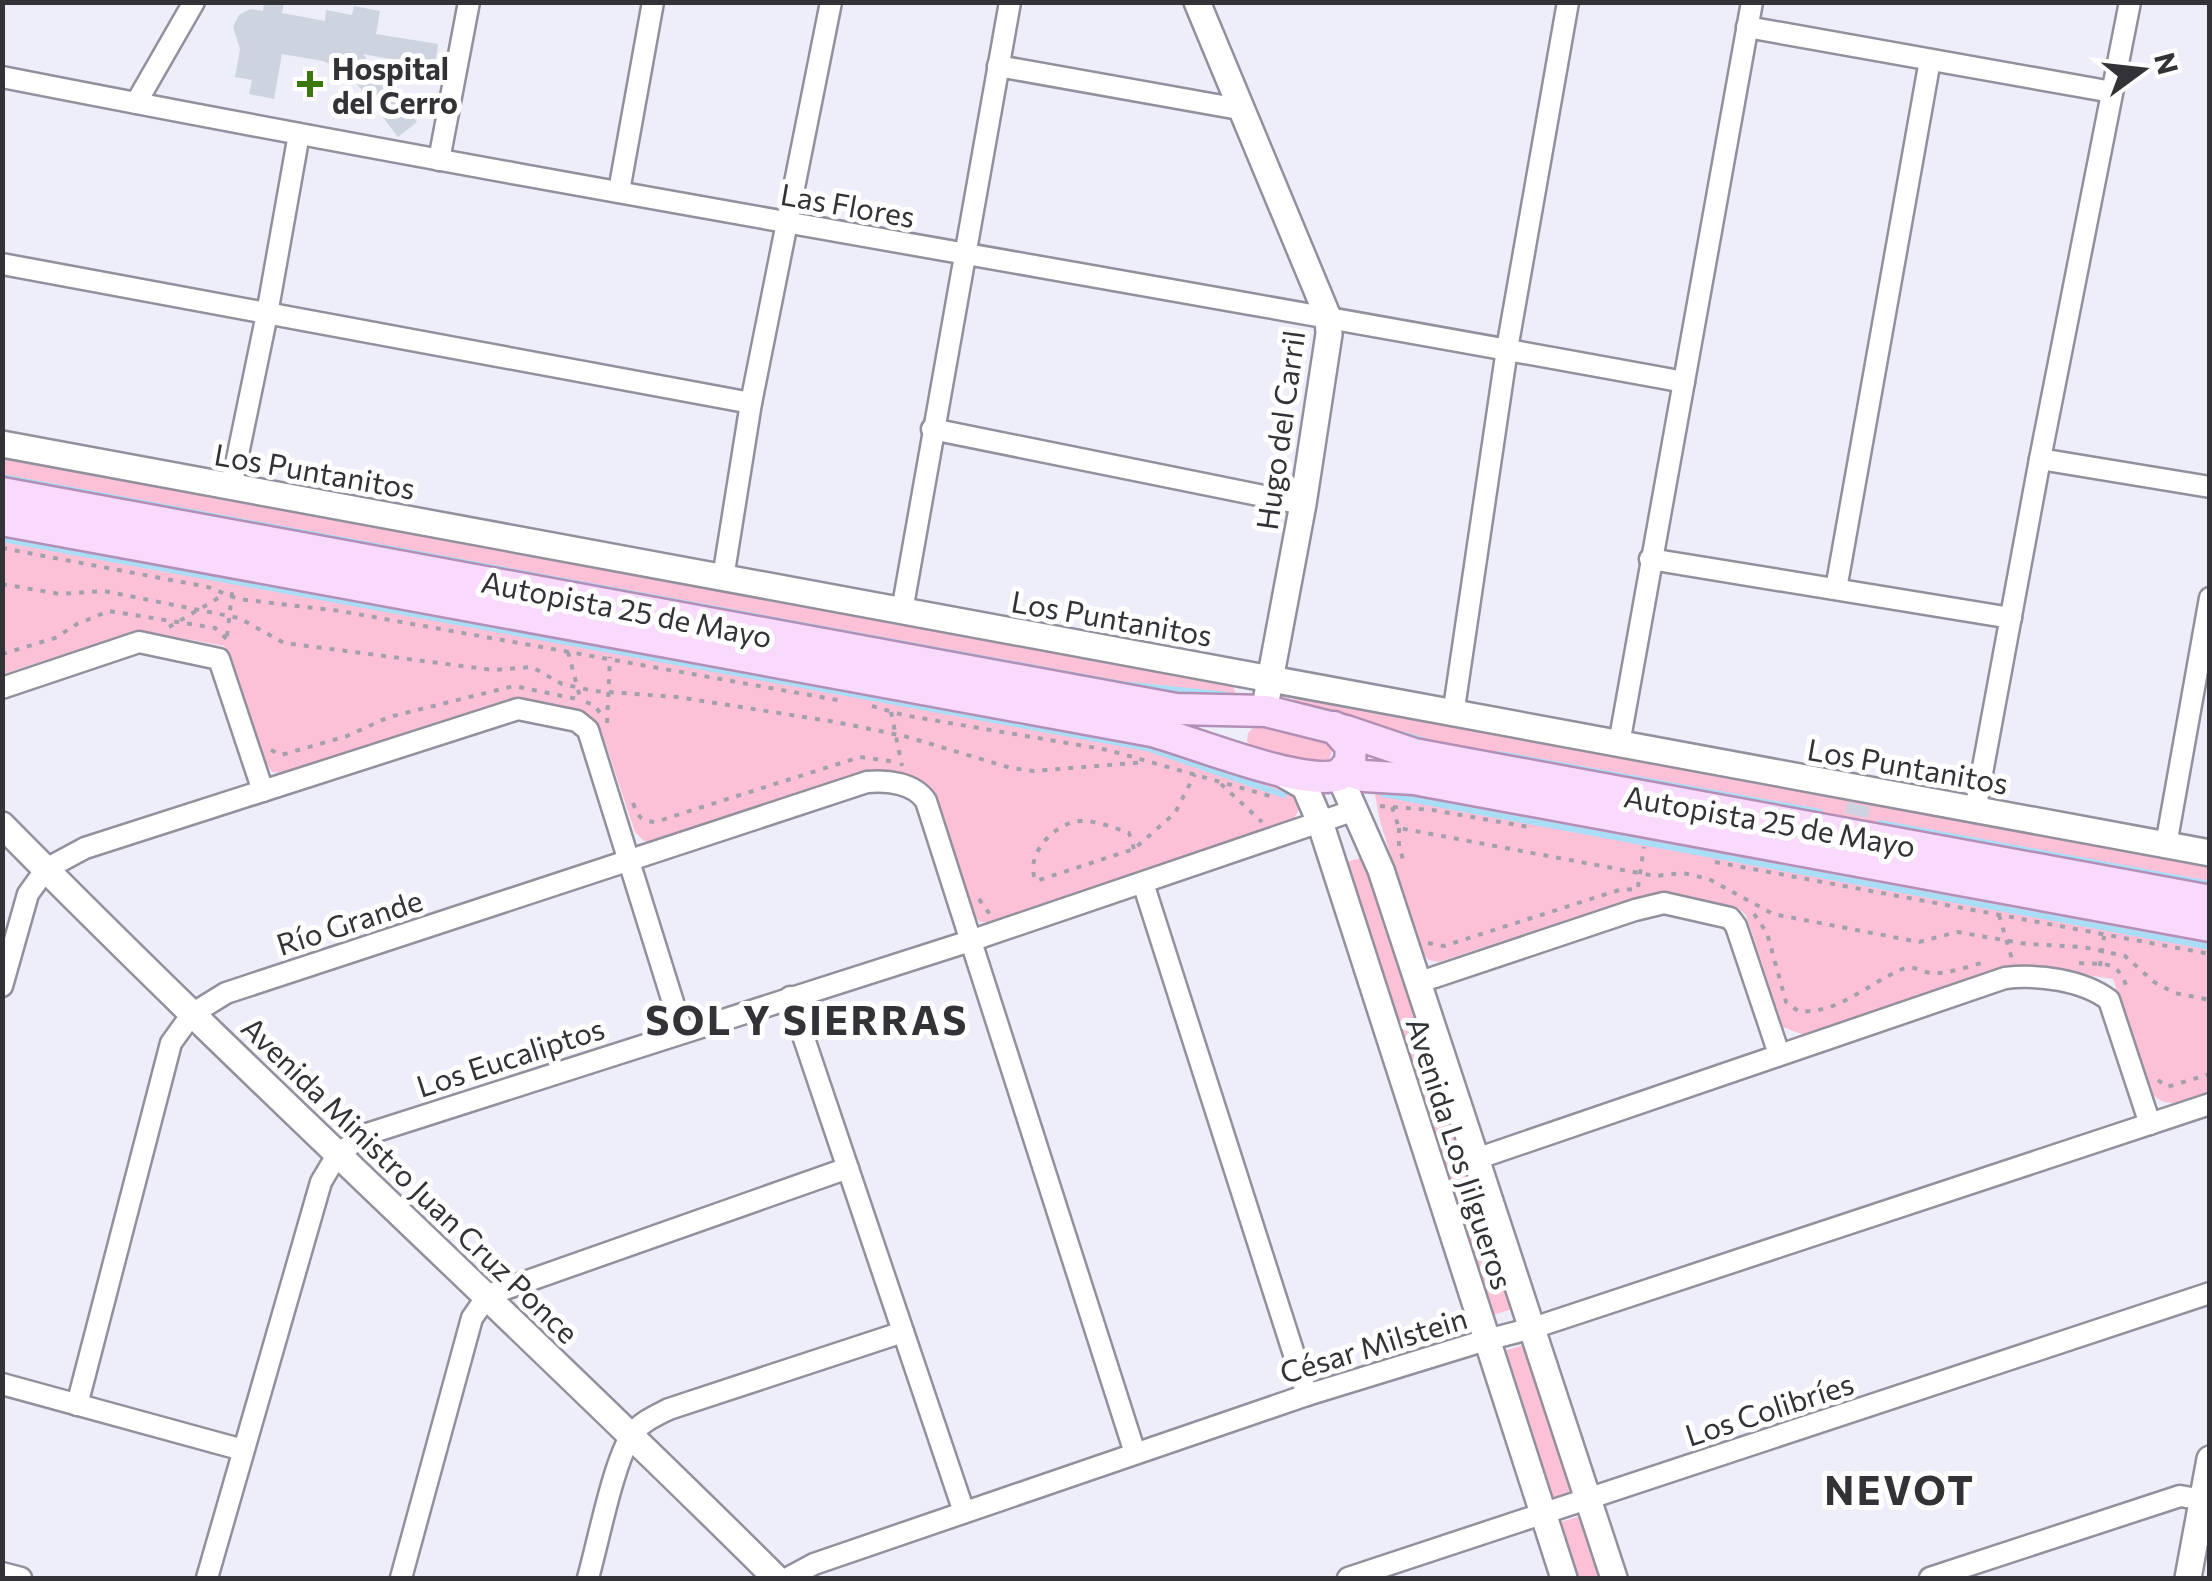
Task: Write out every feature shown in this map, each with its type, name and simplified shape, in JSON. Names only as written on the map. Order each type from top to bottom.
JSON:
[{"type":"main road","name":"Autopista 25 de Mayo","points":[[2,493],[1176,709],[1259,711],[1334,727],[1414,754],[2210,901]]},
{"type":"main road","name":"Autopista 25 de Mayo","points":[[2,520],[1152,731],[1258,764],[1317,777],[1342,773],[1414,778],[2210,926]]},
{"type":"main road","points":[[1258,764],[1234,750],[1232,728],[1239,718],[1259,711]]},
{"type":"main road","points":[[1334,727],[1351,746],[1352,755],[1342,773]]},
{"type":"street","points":[[136,103],[194,2]]},
{"type":"street","points":[[439,160],[469,2]]},
{"type":"street","points":[[618,191],[652,2]]},
{"type":"street","points":[[722,578],[752,403],[831,2]]},
{"type":"street","points":[[902,611],[1010,2]]},
{"type":"street","name":"Hugo del Carril","points":[[1196,2],[1328,317],[1329,334],[1303,504],[1270,679],[1259,711]]},
{"type":"street","points":[[1453,714],[1508,349],[1568,2]]},
{"type":"street","points":[[1619,744],[1752,2]]},
{"type":"street","points":[[1975,811],[2130,2]]},
{"type":"street","points":[[1748,27],[2112,92]]},
{"type":"street","points":[[1836,590],[1930,60]]},
{"type":"street","points":[[998,66],[1239,109]]},
{"type":"street","name":"Las Flores","points":[[2,76],[964,256],[1684,382]]},
{"type":"street","points":[[231,488],[299,134]]},
{"type":"street","points":[[2,264],[752,403]]},
{"type":"street","points":[[932,429],[1303,504]]},
{"type":"street","name":"Los Puntanitos","points":[[2,444],[2210,853]]},
{"type":"street","points":[[2040,459],[2210,487]]},
{"type":"street","points":[[1650,559],[2011,618]]},
{"type":"street","points":[[2166,845],[2210,598]]},
{"type":"street","points":[[2,688],[139,642],[226,652],[263,791]]},
{"type":"street","points":[[2,986],[28,894],[46,869],[85,848],[518,710],[576,720],[588,730],[682,1031]]},
{"type":"street","name":"Avenida Los Jilgueros","points":[[1258,764],[1299,781],[1320,822],[1564,1578]]},
{"type":"street","name":"Avenida Los Jilgueros","points":[[1342,773],[1368,808],[1381,870],[1614,1578]]},
{"type":"street","name":"Río Grande","points":[[192,1014],[226,992],[867,782],[913,782]]},
{"type":"street","points":[[913,782],[926,801],[1135,1453]]},
{"type":"street","name":"Los Eucaliptos","points":[[337,1155],[364,1135],[970,941],[1368,808]]},
{"type":"street","name":"Avenida Ministro Juan Cruz Ponce","points":[[2,825],[776,1578]]},
{"type":"street","points":[[1142,883],[1307,1395]]},
{"type":"street","points":[[1418,983],[1635,910],[1664,904],[1730,918],[1780,1054]]},
{"type":"street","points":[[1476,1159],[2005,978],[2022,976],[2097,991],[2109,1000],[2150,1124]]},
{"type":"street","points":[[790,997],[964,1512]]},
{"type":"street","points":[[77,1405],[171,1043],[192,1014]]},
{"type":"street","name":"César Milstein","points":[[788,1578],[814,1564],[1307,1395],[1534,1328],[2210,1104]]},
{"type":"street","points":[[207,1578],[321,1182],[337,1155]]},
{"type":"street","points":[[401,1578],[472,1318],[488,1295],[848,1168]]},
{"type":"street","name":"Los Colibríes","points":[[1348,1578],[2210,1292]]},
{"type":"street","points":[[588,1578],[622,1457],[632,1434],[647,1421],[668,1410],[903,1332]]},
{"type":"street","points":[[2,1384],[243,1450]]},
{"type":"street","points":[[2188,1578],[2206,1499],[2210,1459]]},
{"type":"street","points":[[1930,1578],[2180,1496],[2206,1499]]},
{"type":"street","points":[[2,1573],[21,1578]]},
{"type":"path","points":[[2,548],[208,586],[232,596],[568,651],[851,703]]},
{"type":"path","points":[[2,584],[60,594],[104,591],[230,616],[284,643],[493,670],[532,667],[577,688],[677,697],[896,735],[1011,768],[1034,771],[1150,761]]},
{"type":"path","points":[[139,642],[225,594]]},
{"type":"path","points":[[226,652],[232,596]]},
{"type":"path","points":[[2,654],[55,638],[110,611],[215,628],[227,638]]},
{"type":"path","points":[[226,652],[227,638]]},
{"type":"path","points":[[568,651],[588,730]]},
{"type":"path","points":[[268,747],[281,756],[346,736],[389,716],[514,686],[594,704],[607,730],[610,659]]},
{"type":"path","points":[[870,706],[1108,750],[1288,802]]},
{"type":"path","points":[[892,712],[902,764],[913,782]]},
{"type":"path","points":[[632,799],[638,816],[655,822],[860,757],[902,764],[913,782]]},
{"type":"path","points":[[1134,849],[1129,833],[1096,823],[1072,823],[1047,839],[1032,862],[1033,874],[1036,881],[1134,849],[1174,813],[1195,774]]},
{"type":"path","points":[[1218,781],[1268,827]]},
{"type":"path","points":[[1368,808],[1392,807],[1528,827]]},
{"type":"path","points":[[1392,807],[1404,865]]},
{"type":"path","points":[[1399,828],[1640,874],[1683,872],[1726,887],[1774,914],[1920,942],[1957,932],[2102,951],[2125,956],[2154,982],[2175,993],[2210,1000]]},
{"type":"path","points":[[1426,942],[1444,946],[1618,890],[1638,890],[1646,848]]},
{"type":"path","points":[[1703,859],[2210,954]]},
{"type":"path","points":[[1081,867],[1084,876]]},
{"type":"path","points":[[960,912],[992,918],[974,884]]},
{"type":"path","points":[[1731,900],[1752,912],[1767,933],[1786,1002],[1798,1011],[1823,1008],[1874,987],[1902,969],[1916,967],[1933,974],[1995,960]]},
{"type":"path","points":[[1999,915],[2008,958],[2027,958]]},
{"type":"path","points":[[2097,991],[2104,936]]},
{"type":"path","points":[[2064,962],[2114,965],[2122,972],[2128,990]]},
{"type":"path","points":[[2157,1080],[2166,1086],[2210,1074]]},
{"type":"shaded area","points":[[2,455],[1226,682],[1233,685],[1236,696],[1218,702],[3,483]]},
{"type":"shaded area","points":[[2,531],[1163,744],[1293,793],[1299,809],[1292,823],[994,922],[980,922],[971,912],[929,788],[892,772],[869,770],[656,841],[644,841],[635,832],[601,730],[578,714],[508,700],[283,773],[272,772],[230,653],[224,646],[139,630],[3,674]]},
{"type":"shaded area","points":[[1294,696],[2209,866],[2209,889],[1446,752],[1294,705]]},
{"type":"shaded area","points":[[1257,724],[1324,736],[1331,756],[1317,763],[1255,752],[1247,741],[1248,733]]},
{"type":"shaded area","points":[[1381,788],[2209,940],[2209,1092],[2173,1103],[2153,1095],[2113,979],[2022,965],[1804,1035],[1783,1027],[1746,915],[1738,908],[1636,897],[1439,962],[1429,960],[1420,950],[1380,821],[1375,795]]},
{"type":"shaded area","points":[[1363,857],[1512,1309],[1493,1315],[1344,863]]},
{"type":"shaded area","points":[[1523,1345],[1571,1493],[1552,1499],[1504,1351]]},
{"type":"shaded area","points":[[1580,1516],[1600,1578],[1579,1578],[1561,1522]]},
{"type":"building","points":[[264,2],[284,2],[282,13],[325,21],[326,10],[352,15],[354,6],[380,11],[376,34],[438,44],[435,67],[363,54],[417,122],[398,137],[347,71],[323,61],[282,54],[274,99],[249,94],[252,80],[235,77],[240,49],[233,27],[239,15],[250,9],[263,11]]},
{"type":"building","points":[[1847,802],[1870,807],[1868,818],[1845,813]]},
{"type":"waterway","points":[[2,477],[1122,684],[1228,695]]},
{"type":"waterway","points":[[2,539],[1147,748],[1284,795]]},
{"type":"waterway","points":[[1401,734],[1432,743]]},
{"type":"waterway","points":[[1499,754],[1820,812]]},
{"type":"waterway","points":[[1383,794],[2210,947]]},
{"type":"waterway","points":[[1880,823],[2210,884]]},
{"type":"place","name":"Hospital del Cerro","points":[[310,84]]},
{"type":"district","name":"SOL Y SIERRAS","points":[[807,1018]]},
{"type":"district","name":"NEVOT","points":[[1900,1488]]}]
